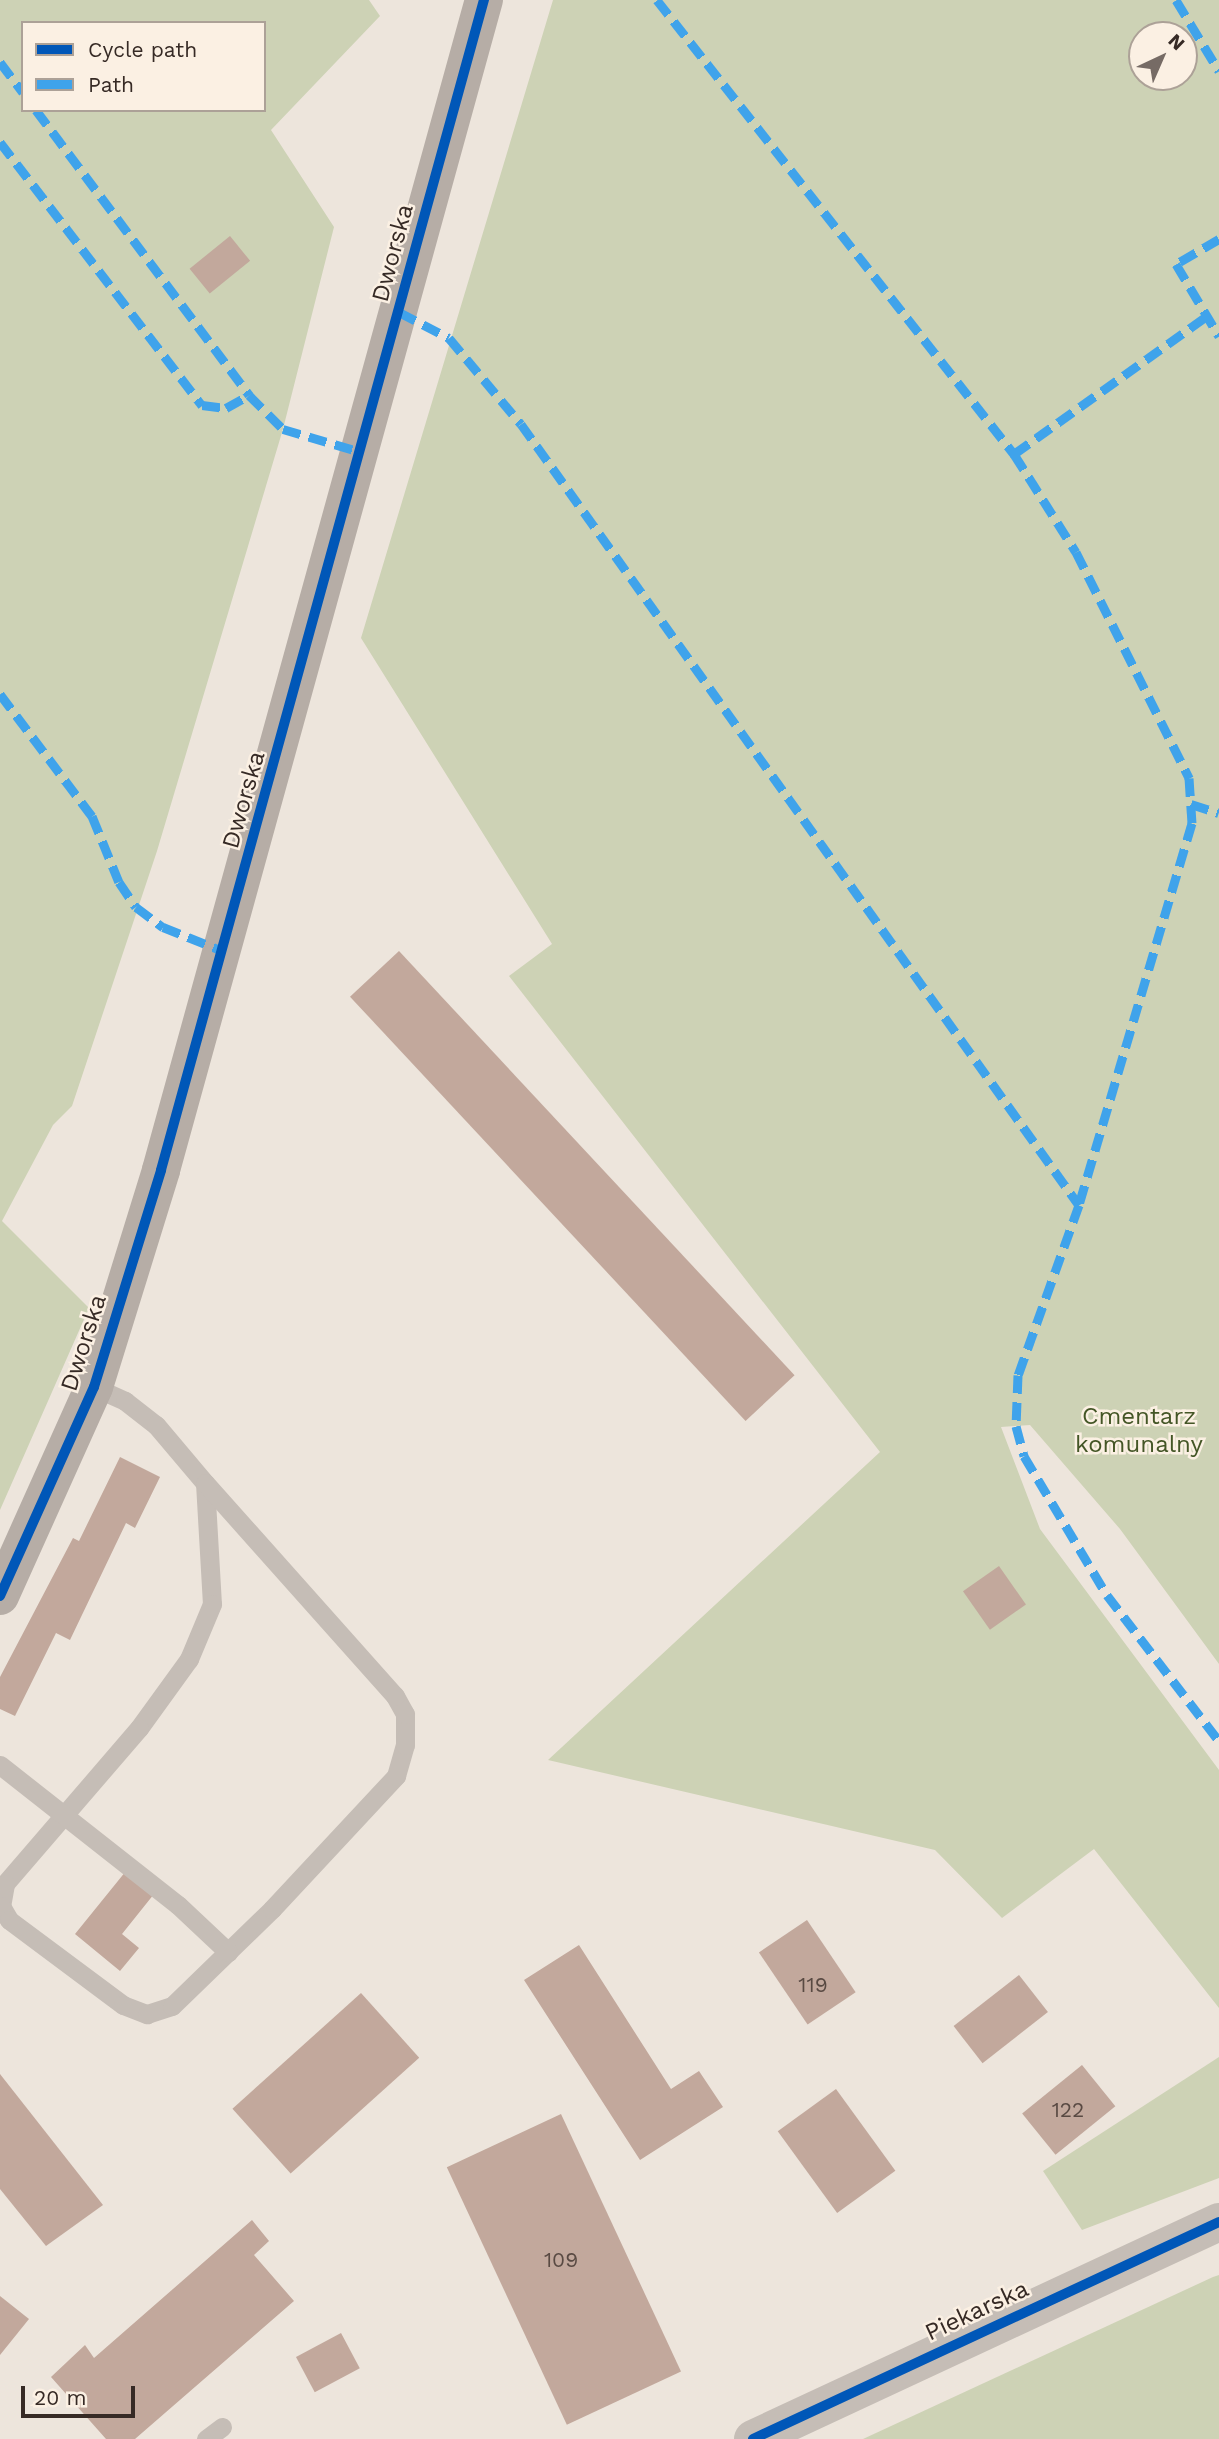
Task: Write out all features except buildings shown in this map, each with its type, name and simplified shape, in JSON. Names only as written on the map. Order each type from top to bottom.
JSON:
[{"type":"street","name":"Dworska","points":[[0,1596],[94,1387],[293,705],[484,0]]},
{"type":"street","name":"Piekarska","points":[[753,2439],[1219,2221]]},
{"type":"lane","points":[[94,1387],[156,1425],[396,1696],[405,1714],[405,1745],[396,1776],[228,1952],[172,2006],[147,2014],[123,2005],[9,1920],[1,1906],[5,1884],[139,1728],[182,1669],[212,1604],[205,1483]]},
{"type":"lane","points":[[0,1765],[178,1905],[228,1952]]},
{"type":"green space","points":[[0,0],[369,0],[380,16],[271,130],[334,227],[283,429],[157,851],[72,1106],[53,1125],[2,1221],[89,1308],[0,1510]]},
{"type":"green space","name":"Cmentarz komunalny","points":[[553,0],[1219,0],[1219,1664],[1120,1529],[1030,1425],[1001,1427],[1040,1529],[1219,1770],[1219,2008],[1094,1849],[1002,1918],[935,1850],[548,1760],[880,1452],[509,976],[552,944],[361,638]]},
{"type":"green space","points":[[1219,2057],[1219,2178],[1082,2230],[1043,2171]]},
{"type":"green space","points":[[1219,2275],[1219,2439],[863,2439],[1213,2277]]},
{"type":"marked path","points":[[657,0],[1014,454],[1076,552],[1189,778],[1192,823],[1079,1205],[1018,1375],[1016,1426],[1024,1456],[1107,1595],[1219,1741]]},
{"type":"marked path","points":[[1176,0],[1219,71]]},
{"type":"marked path","points":[[0,62],[21,89]]},
{"type":"marked path","points":[[37,112],[249,395],[283,429],[361,452]]},
{"type":"marked path","points":[[0,142],[202,405],[226,408],[249,395]]},
{"type":"marked path","points":[[1219,239],[1176,264],[1219,336]]},
{"type":"marked path","points":[[399,312],[449,338],[521,424],[1079,1205]]},
{"type":"marked path","points":[[1014,454],[1207,316]]},
{"type":"marked path","points":[[0,694],[92,816],[119,882],[136,907],[163,927],[223,951]]},
{"type":"marked path","points":[[1191,804],[1219,813]]},
{"type":"cycle path","points":[[0,1596],[94,1387],[161,1170],[484,0]]},
{"type":"cycle path","points":[[753,2439],[1219,2222]]}]
